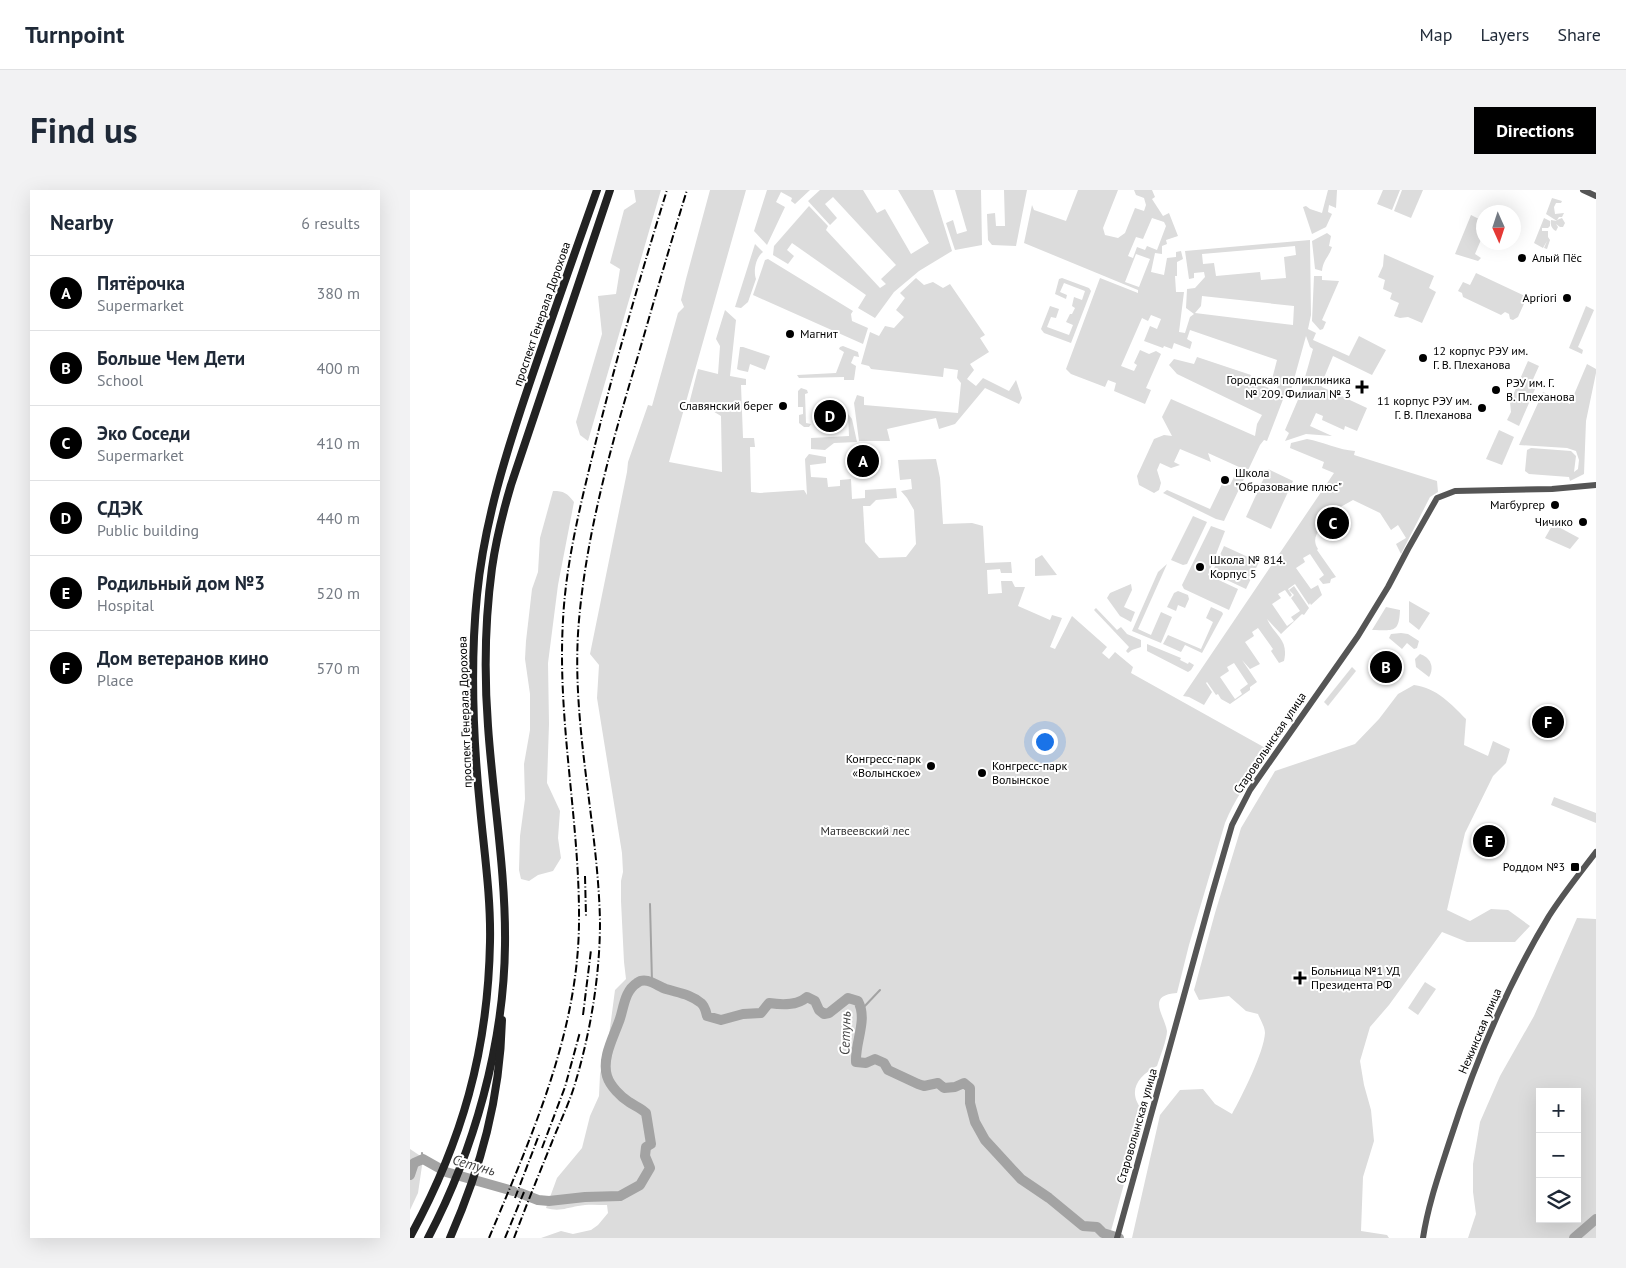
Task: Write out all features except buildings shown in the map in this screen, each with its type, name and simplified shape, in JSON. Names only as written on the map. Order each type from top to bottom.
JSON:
[{"type":"main road","name":"проспект Генерала Дорохова","points":[[410,1237],[430,1200],[452,1151],[464,1114],[476,1068],[487,995],[489,912],[480,802],[473,672],[474,631],[481,563],[495,497],[513,434],[597,190]]},
{"type":"main road","name":"проспект Генерала Дорохова","points":[[428,1238],[442,1212],[454,1183],[479,1114],[503,995],[505,911],[485,673],[486,623],[492,566],[511,485],[610,190]]},
{"type":"main road","points":[[450,1238],[470,1192],[488,1133],[499,1073],[503,995]]},
{"type":"main road","points":[[410,1226],[430,1200]]},
{"type":"main road","points":[[445,1238],[460,1216]]},
{"type":"street","points":[[1583,190],[1596,196]]},
{"type":"street","name":"Староволынская улица","points":[[1117,1238],[1232,825],[1250,790],[1358,636],[1388,588],[1434,502],[1440,496],[1455,491],[1552,489],[1596,485]]},
{"type":"street","name":"Нежинская улица","points":[[1423,1238],[1434,1191],[1459,1110],[1504,1002],[1548,918],[1596,852]]},
{"type":"green space","points":[[634,190],[661,190],[588,441],[580,435],[576,422],[602,334],[598,296],[616,294],[620,269],[610,263],[624,210],[636,202]]},
{"type":"green space","name":"Матвеевский лес","points":[[710,190],[746,190],[669,462],[722,472],[721,416],[711,410],[689,404],[698,369],[718,374],[720,346],[716,339],[725,310],[736,320],[730,376],[746,379],[746,385],[741,385],[743,438],[754,438],[755,447],[750,447],[751,492],[804,490],[807,495],[805,459],[809,454],[826,457],[826,463],[810,465],[811,477],[827,478],[828,487],[840,486],[840,480],[851,479],[852,499],[865,498],[865,490],[896,488],[897,498],[876,500],[870,506],[863,506],[865,542],[879,558],[906,557],[916,544],[914,510],[901,491],[912,489],[911,479],[900,480],[898,460],[936,459],[940,478],[943,524],[972,523],[983,526],[985,563],[1011,562],[1012,573],[1001,573],[1000,569],[987,570],[988,594],[1002,593],[1001,581],[1012,581],[1015,587],[1025,587],[1018,606],[1050,620],[1052,615],[1062,618],[1050,647],[1055,649],[1072,616],[1107,647],[1102,653],[1109,659],[1115,652],[1133,667],[1131,673],[1269,750],[1240,794],[1225,823],[1177,993],[1167,995],[1159,1002],[1166,1025],[1166,1039],[1157,1066],[1144,1075],[1136,1086],[1136,1098],[1144,1112],[1109,1238],[541,1238],[561,1231],[573,1234],[591,1230],[608,1213],[607,1205],[585,1205],[559,1210],[546,1208],[557,1178],[582,1148],[590,1116],[599,1096],[600,1074],[608,1043],[615,990],[626,979],[621,901],[622,853],[597,698],[599,665],[590,654],[628,462],[648,405],[652,406],[678,313],[684,307],[681,300]]},
{"type":"green space","points":[[767,190],[810,190],[795,204],[791,201],[792,198],[781,192],[776,202],[785,207],[767,245],[754,231]]},
{"type":"green space","points":[[820,190],[863,190],[877,213],[885,209],[911,254],[929,243],[898,190],[933,190],[952,251],[919,271],[894,292],[875,318],[858,308],[866,295],[792,243],[787,250],[794,256],[788,264],[773,255],[774,246],[809,206],[828,226],[826,230],[880,288],[886,284],[881,279],[896,265],[833,197],[825,204],[837,218],[830,225],[808,201]]},
{"type":"green space","points":[[955,190],[981,190],[982,245],[955,250],[946,223],[953,220],[957,234],[967,231]]},
{"type":"green space","points":[[1004,190],[1027,190],[1016,246],[992,245],[988,240],[987,214],[995,213],[996,226],[1005,226]]},
{"type":"green space","points":[[1078,190],[1118,190],[1103,228],[1105,235],[1118,238],[1125,233],[1135,208],[1144,211],[1146,205],[1144,198],[1136,195],[1134,190],[1152,190],[1155,197],[1152,199],[1163,216],[1169,213],[1178,236],[1166,240],[1167,244],[1162,246],[1162,254],[1155,253],[1151,272],[1164,275],[1167,258],[1176,257],[1176,252],[1181,251],[1183,259],[1177,262],[1177,276],[1175,276],[1176,292],[1184,292],[1179,332],[1185,333],[1190,317],[1194,314],[1186,308],[1187,289],[1195,288],[1205,277],[1204,272],[1194,273],[1194,278],[1189,279],[1185,251],[1310,240],[1311,315],[1308,329],[1316,333],[1313,340],[1349,356],[1359,336],[1386,350],[1372,375],[1333,356],[1321,385],[1367,408],[1357,431],[1345,426],[1344,430],[1322,420],[1323,416],[1316,413],[1310,426],[1332,436],[1306,434],[1285,441],[1289,433],[1285,430],[1300,395],[1313,349],[1310,347],[1306,336],[1291,390],[1287,389],[1267,441],[1264,440],[1260,445],[1224,521],[1216,519],[1163,493],[1167,490],[1210,509],[1223,482],[1230,485],[1239,467],[1208,453],[1211,462],[1180,449],[1174,462],[1180,465],[1171,468],[1160,463],[1157,470],[1161,483],[1159,490],[1154,493],[1139,485],[1137,476],[1154,439],[1164,435],[1172,436],[1162,417],[1171,399],[1255,436],[1257,424],[1262,415],[1177,374],[1169,365],[1174,359],[1194,364],[1197,357],[1251,375],[1249,380],[1276,391],[1278,386],[1271,383],[1277,360],[1190,330],[1187,339],[1192,342],[1190,349],[1174,343],[1172,349],[1164,346],[1163,348],[1144,341],[1150,326],[1157,329],[1161,319],[1151,315],[1148,321],[1142,318],[1121,366],[1134,371],[1137,365],[1134,363],[1140,350],[1149,354],[1156,351],[1161,354],[1146,388],[1151,390],[1145,404],[1114,391],[1116,383],[1108,380],[1105,387],[1071,374],[1066,369],[1100,278],[1138,293],[1138,290],[1024,243],[1032,205],[1034,210],[1066,221]],"holes":[[[1152,218],[1164,222],[1166,226],[1157,250],[1147,246],[1145,250],[1137,247],[1133,258],[1128,256],[1136,237],[1143,239]],[[1295,246],[1296,255],[1284,257],[1286,278],[1261,280],[1260,272],[1216,276],[1214,263],[1203,264],[1202,254]],[[1136,254],[1150,259],[1139,287],[1125,282]],[[1202,296],[1294,306],[1293,325],[1195,313],[1201,306]]]},
{"type":"green space","points":[[1328,190],[1337,190],[1336,208],[1329,205],[1328,212],[1332,214],[1326,227],[1312,234],[1303,207],[1306,206],[1322,213]]},
{"type":"green space","points":[[1383,190],[1400,190],[1392,210],[1377,204]]},
{"type":"green space","points":[[1402,190],[1423,190],[1411,218],[1394,211]]},
{"type":"green space","points":[[1552,198],[1562,201],[1561,203],[1556,203],[1554,207],[1555,214],[1564,213],[1557,220],[1562,218],[1565,223],[1563,227],[1556,224],[1558,227],[1556,231],[1552,227],[1551,220],[1557,221],[1546,214]]},
{"type":"green space","points":[[1471,215],[1476,218],[1477,250],[1475,254],[1481,258],[1478,261],[1455,254]]},
{"type":"green space","points":[[1544,218],[1550,221],[1548,228],[1542,228],[1542,231],[1548,231],[1550,240],[1547,249],[1544,248],[1547,241],[1543,248],[1534,243]]},
{"type":"green space","points":[[1327,233],[1331,236],[1329,246],[1332,247],[1322,271],[1315,269],[1312,241]]},
{"type":"green space","points":[[755,244],[763,252],[756,264],[756,279],[748,302],[741,308],[735,307]]},
{"type":"green space","points":[[1384,254],[1434,276],[1429,288],[1436,292],[1422,323],[1408,317],[1400,318],[1394,316],[1399,303],[1390,299],[1392,293],[1383,289],[1385,280],[1378,277],[1383,266]]},
{"type":"green space","points":[[768,259],[853,311],[851,314],[852,321],[868,328],[863,344],[753,295],[765,260]]},
{"type":"green space","points":[[1476,273],[1527,297],[1518,317],[1513,320],[1510,319],[1509,314],[1505,312],[1501,315],[1463,297],[1462,293],[1458,291],[1463,282],[1470,285]]},
{"type":"green space","points":[[1314,276],[1322,276],[1322,280],[1339,281],[1322,320],[1326,322],[1323,329],[1320,330],[1312,321]]},
{"type":"green space","points":[[916,278],[924,285],[933,282],[943,288],[950,284],[985,335],[980,338],[989,352],[970,364],[974,370],[967,379],[976,386],[983,378],[1009,391],[1016,380],[1022,398],[1019,404],[985,388],[955,424],[939,429],[936,418],[887,429],[890,441],[859,441],[854,403],[857,395],[864,397],[864,405],[958,413],[961,383],[957,378],[958,370],[944,368],[943,377],[871,369],[869,366],[861,364],[870,332],[879,336],[885,326],[894,328],[904,317],[896,310],[905,298],[900,293]]},
{"type":"green space","points":[[1062,278],[1089,288],[1091,291],[1071,343],[1044,333],[1041,329],[1050,306],[1059,309],[1056,318],[1051,317],[1047,327],[1069,335],[1073,325],[1066,322],[1075,308],[1072,306],[1074,297],[1082,300],[1085,291],[1064,283],[1060,292],[1067,295],[1066,299],[1055,294],[1059,279]]},
{"type":"green space","points":[[1586,306],[1594,310],[1578,347],[1583,350],[1582,354],[1569,348]]},
{"type":"green space","points":[[843,346],[858,352],[859,357],[854,356],[851,363],[856,366],[854,380],[844,380],[844,377],[799,378],[797,375],[836,373],[844,352],[839,349]]},
{"type":"green space","points":[[740,347],[770,356],[765,370],[750,364],[748,372],[737,369]]},
{"type":"green space","points":[[1528,361],[1539,366],[1530,386],[1535,389],[1519,426],[1507,420],[1511,412],[1510,402]]},
{"type":"green space","points":[[1587,364],[1596,369],[1596,373],[1586,421],[1584,474],[1570,481],[1569,477],[1529,474],[1525,471],[1527,450],[1531,448],[1571,451],[1576,456],[1574,472],[1578,469],[1579,460],[1576,451],[1567,448],[1519,445],[1543,392],[1570,404]]},
{"type":"green space","points":[[801,388],[807,390],[808,393],[805,394],[806,423],[811,424],[809,427],[804,427],[799,423],[799,415],[803,414],[803,407],[798,407],[798,391]]},
{"type":"green space","points":[[848,414],[852,419],[857,442],[834,443],[825,450],[811,449],[811,438],[849,436]]},
{"type":"green space","points":[[1499,430],[1514,437],[1502,465],[1486,459]]},
{"type":"green space","points":[[1307,439],[1355,451],[1354,455],[1437,481],[1438,492],[1430,497],[1401,554],[1396,544],[1406,538],[1398,525],[1391,530],[1380,513],[1353,500],[1328,514],[1336,528],[1340,526],[1347,529],[1335,537],[1329,528],[1321,528],[1315,538],[1317,550],[1336,577],[1331,579],[1330,583],[1323,584],[1319,579],[1324,575],[1310,554],[1303,558],[1305,562],[1296,568],[1311,589],[1318,585],[1322,595],[1309,605],[1295,584],[1288,589],[1292,595],[1290,597],[1285,590],[1278,594],[1281,598],[1272,604],[1287,626],[1294,621],[1291,617],[1300,611],[1291,598],[1294,595],[1289,590],[1294,586],[1309,608],[1304,615],[1302,614],[1281,634],[1267,619],[1283,643],[1285,648],[1284,661],[1279,663],[1271,651],[1273,649],[1258,628],[1252,632],[1254,636],[1245,642],[1260,664],[1250,669],[1242,660],[1257,682],[1250,687],[1250,690],[1230,704],[1221,699],[1218,694],[1216,695],[1207,682],[1212,692],[1204,705],[1183,696],[1334,473],[1322,468],[1324,462],[1290,448],[1291,443]],"holes":[[[1234,663],[1248,684],[1240,690],[1242,694],[1235,699],[1220,677],[1229,671],[1227,667]]]},
{"type":"green space","points":[[1268,469],[1293,481],[1271,529],[1246,517]]},
{"type":"green space","points":[[553,491],[565,493],[574,502],[558,585],[548,663],[549,724],[547,783],[560,811],[558,838],[561,858],[553,871],[538,875],[529,881],[521,879],[519,870],[520,836],[525,799],[524,764],[530,730],[530,694],[525,659],[526,641],[532,589],[538,572],[540,538]]},
{"type":"green space","points":[[1193,516],[1207,522],[1187,564],[1183,565],[1171,560]]},
{"type":"green space","points":[[1553,524],[1579,538],[1570,549],[1545,538]]},
{"type":"green space","points":[[1211,526],[1225,531],[1208,575],[1238,589],[1229,610],[1184,589],[1182,585]]},
{"type":"green space","points":[[1224,546],[1259,562],[1246,589],[1212,573]]},
{"type":"green space","points":[[1042,555],[1057,575],[1035,576],[1035,559]]},
{"type":"green space","points":[[1167,564],[1138,629],[1151,635],[1161,612],[1172,617],[1161,643],[1132,631],[1158,572]]},
{"type":"green space","points":[[1131,584],[1132,590],[1124,607],[1135,612],[1131,622],[1120,616],[1107,598],[1110,593]]},
{"type":"green space","points":[[1178,591],[1188,595],[1189,599],[1185,608],[1178,605],[1176,611],[1167,607],[1174,593]]},
{"type":"green space","points":[[1409,601],[1430,613],[1419,630],[1409,622]]},
{"type":"green space","points":[[1211,607],[1223,614],[1202,653],[1185,645],[1181,652],[1163,644],[1168,635],[1201,649],[1213,622],[1206,618]]},
{"type":"green space","points":[[1386,607],[1400,610],[1396,627],[1390,630],[1372,630]]},
{"type":"green space","points":[[1096,608],[1117,630],[1121,627],[1127,634],[1141,640],[1141,647],[1128,653],[1126,651],[1129,647],[1094,610]]},
{"type":"green space","points":[[1391,634],[1408,634],[1419,641],[1417,648],[1414,649],[1407,643],[1402,649],[1389,638]]},
{"type":"green space","points":[[1147,644],[1181,658],[1180,660],[1188,664],[1189,662],[1194,665],[1188,672],[1147,651]]},
{"type":"green space","points":[[1420,654],[1429,660],[1432,670],[1429,677],[1416,667],[1415,659]]},
{"type":"green space","points":[[1352,667],[1356,671],[1328,706],[1324,702]]},
{"type":"green space","name":"Больница №1 УД Президента РФ","points":[[1414,685],[1437,693],[1466,719],[1464,745],[1488,756],[1493,741],[1510,749],[1506,763],[1493,776],[1465,833],[1447,910],[1470,921],[1491,909],[1508,910],[1530,926],[1515,942],[1467,942],[1442,932],[1389,1005],[1370,1027],[1360,1061],[1371,1110],[1374,1141],[1363,1177],[1361,1231],[1387,1235],[1389,1238],[1132,1238],[1160,1115],[1180,1090],[1203,1089],[1215,1104],[1232,1114],[1252,1074],[1264,1041],[1265,1031],[1258,1014],[1246,1011],[1229,996],[1199,1000],[1194,990],[1241,828],[1275,771],[1355,744],[1379,719],[1398,694]]},
{"type":"green space","points":[[1554,797],[1596,813],[1596,823],[1551,805]]},
{"type":"green space","points":[[1577,918],[1596,919],[1596,1238],[1468,1238],[1476,1214],[1473,1192],[1473,1164],[1480,1122],[1500,1076],[1534,1016]]},
{"type":"green space","points":[[1425,982],[1436,989],[1418,1015],[1408,1008]]},
{"type":"green space","points":[[410,1149],[423,1159],[418,1193],[410,1210]]},
{"type":"waterway","points":[[650,904],[652,982]]},
{"type":"waterway","name":"Сетунь","points":[[520,1193],[538,1200],[549,1201],[620,1196],[640,1185],[650,1168],[645,1156],[646,1147],[651,1144],[646,1113],[616,1091],[608,1080],[606,1070],[608,1050],[620,1019],[626,996],[632,987],[640,981],[644,981],[652,982],[697,1000],[702,1004],[707,1016],[721,1020],[743,1014],[761,1013],[769,1003],[794,1003],[807,997],[815,1001],[819,1010],[824,1014],[829,1013],[848,998],[858,1001],[862,1016],[856,1062],[866,1063],[875,1059],[884,1063],[888,1070],[924,1086],[938,1083],[944,1088],[955,1087],[964,1083],[970,1088],[970,1103],[975,1122],[985,1140],[1021,1179],[1049,1198],[1083,1226],[1097,1227],[1103,1233],[1119,1238]]},
{"type":"waterway","points":[[862,1009],[880,990]]},
{"type":"waterway","name":"Сетунь","points":[[422,1153],[423,1159]]},
{"type":"waterway","name":"Сетунь","points":[[410,1175],[414,1163],[423,1159],[446,1172],[513,1191]]},
{"type":"waterway","name":"Сетунь","points":[[1574,1238],[1596,1219]]},
{"type":"railway","points":[[489,1238],[521,1162],[549,1084],[561,1045],[577,964],[578,885],[563,696],[562,658],[567,576],[575,532],[603,413],[667,190]]},
{"type":"railway","points":[[514,1238],[572,1094],[585,1047],[593,1006],[600,943],[600,922],[595,846],[578,696],[579,620],[594,520],[610,454],[687,190]]},
{"type":"railway","points":[[585,876],[586,916]]},
{"type":"railway","points":[[583,1015],[591,950]]},
{"type":"railway","points":[[542,1148],[565,1087],[580,1032]]},
{"type":"railway","points":[[515,1198],[539,1135]]},
{"type":"railway","points":[[505,1238],[524,1192]]},
{"type":"place","name":"Алый Пёс","points":[[1522,258]]},
{"type":"place","name":"Apriori","points":[[1567,298]]},
{"type":"place","name":"Магнит","points":[[790,334]]},
{"type":"place","name":"12 корпус РЭУ им. Г. В. Плеханова","points":[[1423,358]]},
{"type":"place","name":"Городская поликлиника № 209. Филиал № 3","points":[[1362,387]]},
{"type":"place","name":"РЭУ им. Г. В. Плеханова","points":[[1496,390]]},
{"type":"place","name":"Славянский берег","points":[[783,406]]},
{"type":"place","name":"11 корпус РЭУ им. Г. В. Плеханова","points":[[1482,408]]},
{"type":"place","name":"СДЭК","points":[[830,416]]},
{"type":"place","name":"Пятёрочка","points":[[863,461]]},
{"type":"place","name":"Школа \"Образование плюс\"","points":[[1225,480]]},
{"type":"place","name":"Магбургер","points":[[1555,505]]},
{"type":"place","name":"Чичико","points":[[1583,522]]},
{"type":"place","name":"Эко Соседи","points":[[1333,523]]},
{"type":"place","name":"Школа № 814. Корпус 5","points":[[1200,567]]},
{"type":"place","name":"Больше Чем Дети","points":[[1386,667]]},
{"type":"place","name":"Дом ветеранов кино","points":[[1548,722]]},
{"type":"place","name":"Конгресс-парк «Волынское»","points":[[931,766]]},
{"type":"place","name":"Конгресс-парк Волынское","points":[[982,773]]},
{"type":"place","name":"Родильный дом №3","points":[[1489,841]]},
{"type":"place","name":"Роддом №3","points":[[1575,867]]},
{"type":"place","name":"Больница №1 УД Президента РФ","points":[[1300,978]]}]
